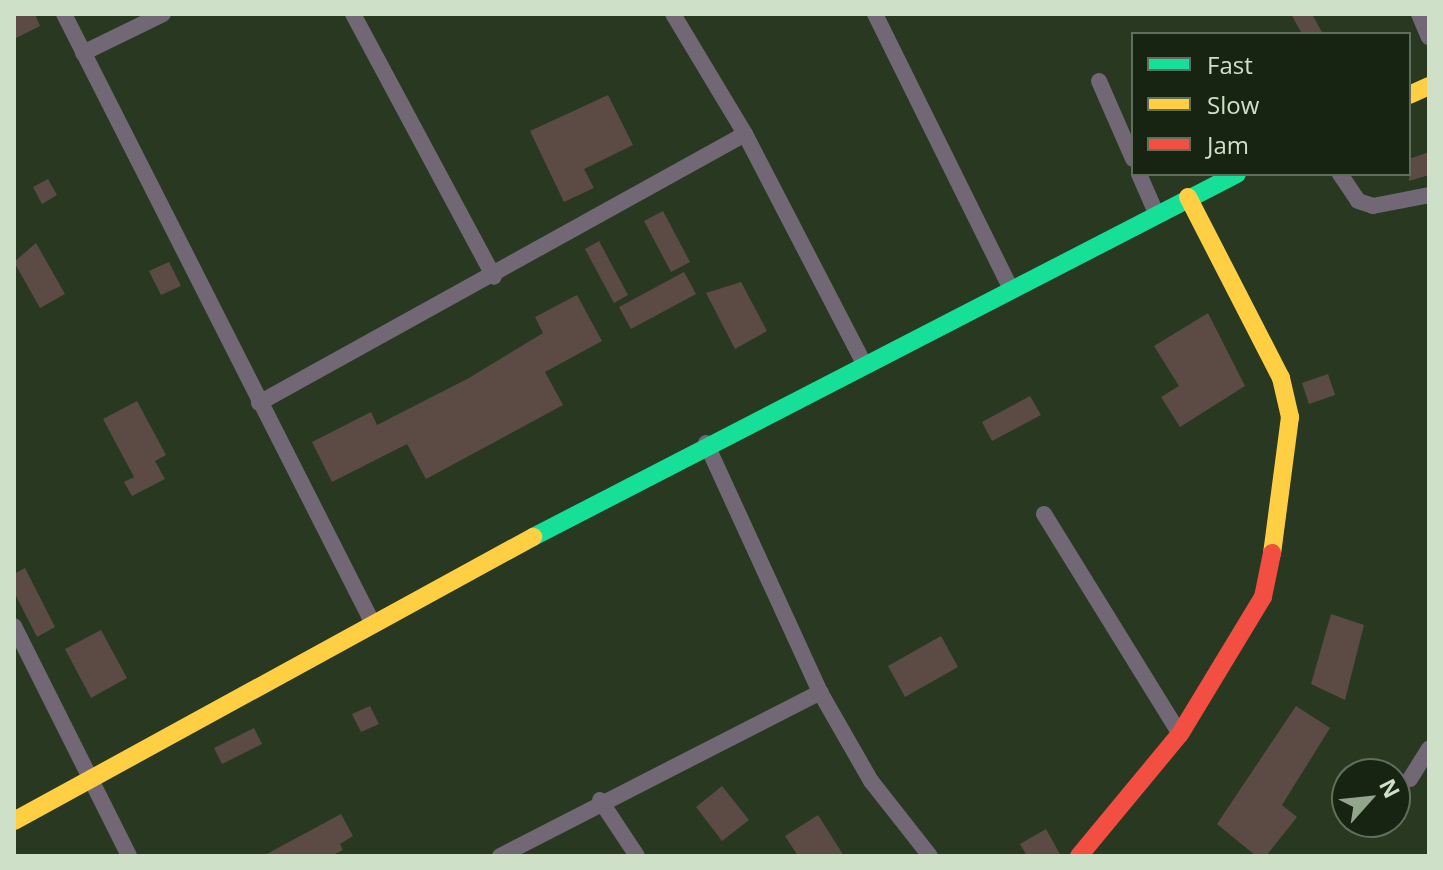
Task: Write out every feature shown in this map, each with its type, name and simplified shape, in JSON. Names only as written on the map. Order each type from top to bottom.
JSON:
[{"type":"street","points":[[64,14],[371,620]]},
{"type":"street","points":[[83,53],[163,14]]},
{"type":"street","points":[[353,14],[494,277]]},
{"type":"street","points":[[673,14],[745,134],[863,362]]},
{"type":"street","points":[[875,14],[1009,285]]},
{"type":"street","points":[[1419,14],[1429,37]]},
{"type":"street","points":[[1099,81],[1131,154]]},
{"type":"street","points":[[259,403],[494,277],[745,134]]},
{"type":"street","points":[[1140,176],[1156,213]]},
{"type":"street","points":[[14,821],[371,620],[1009,285],[1233,176]]},
{"type":"street","points":[[1341,176],[1358,201],[1373,206],[1429,195]]},
{"type":"street","points":[[1079,856],[1180,734],[1263,597],[1282,508],[1290,417],[1259,326],[1188,197]]},
{"type":"street","points":[[706,443],[820,692],[871,781],[930,856]]},
{"type":"street","points":[[1044,514],[1180,734]]},
{"type":"street","points":[[14,626],[129,856]]},
{"type":"street","points":[[500,856],[600,800],[820,692]]},
{"type":"street","points":[[1411,777],[1429,749]]},
{"type":"street","points":[[600,800],[637,856]]},
{"type":"building","points":[[14,14],[35,14],[40,26],[14,39]]},
{"type":"building","points":[[1291,14],[1312,14],[1322,32],[1301,32]]},
{"type":"building","points":[[608,95],[633,145],[584,169],[594,188],[564,202],[530,131]]},
{"type":"building","points":[[1429,152],[1429,175],[1409,181],[1411,158]]},
{"type":"building","points":[[48,179],[57,195],[42,204],[33,187]]},
{"type":"building","points":[[663,211],[690,262],[671,272],[644,221]]},
{"type":"building","points":[[599,241],[628,295],[614,303],[585,249]]},
{"type":"building","points":[[36,243],[65,294],[40,308],[14,262]]},
{"type":"building","points":[[169,262],[181,286],[161,295],[149,271]]},
{"type":"building","points":[[684,272],[696,294],[631,329],[619,307]]},
{"type":"building","points":[[741,282],[767,331],[735,349],[706,293]]},
{"type":"building","points":[[577,295],[602,341],[545,372],[563,405],[426,479],[407,444],[332,482],[312,442],[371,412],[377,425],[469,378],[543,333],[535,317]]},
{"type":"building","points":[[1208,313],[1245,386],[1180,427],[1161,397],[1179,386],[1154,346]]},
{"type":"building","points":[[1328,374],[1335,395],[1309,404],[1302,383]]},
{"type":"building","points":[[1030,396],[1041,415],[992,441],[982,422]]},
{"type":"building","points":[[137,401],[166,455],[155,461],[165,479],[132,496],[124,482],[134,477],[103,419]]},
{"type":"building","points":[[25,568],[55,627],[37,637],[14,592],[14,574]]},
{"type":"building","points":[[1331,614],[1364,625],[1345,700],[1311,684]]},
{"type":"building","points":[[101,630],[127,678],[91,698],[65,649]]},
{"type":"building","points":[[941,636],[958,667],[905,697],[888,666]]},
{"type":"building","points":[[370,706],[379,724],[361,732],[352,714]]},
{"type":"building","points":[[1296,706],[1330,728],[1282,805],[1297,817],[1266,856],[1256,856],[1217,824]]},
{"type":"building","points":[[254,728],[262,744],[222,764],[214,748]]},
{"type":"building","points":[[722,786],[749,820],[722,841],[696,807]]},
{"type":"building","points":[[341,814],[353,836],[340,844],[343,850],[331,856],[263,856]]},
{"type":"building","points":[[818,815],[844,856],[798,856],[785,836]]},
{"type":"building","points":[[1046,829],[1061,856],[1027,856],[1020,844]]},
{"type":"traffic: fast","points":[[533,537],[1233,176]]},
{"type":"traffic: slow","points":[[1411,94],[1429,86]]},
{"type":"traffic: slow","points":[[1188,197],[1281,378],[1290,417],[1272,553]]},
{"type":"traffic: slow","points":[[14,821],[533,537]]},
{"type":"traffic: jam","points":[[1079,856],[1180,734],[1263,597],[1272,553]]}]
